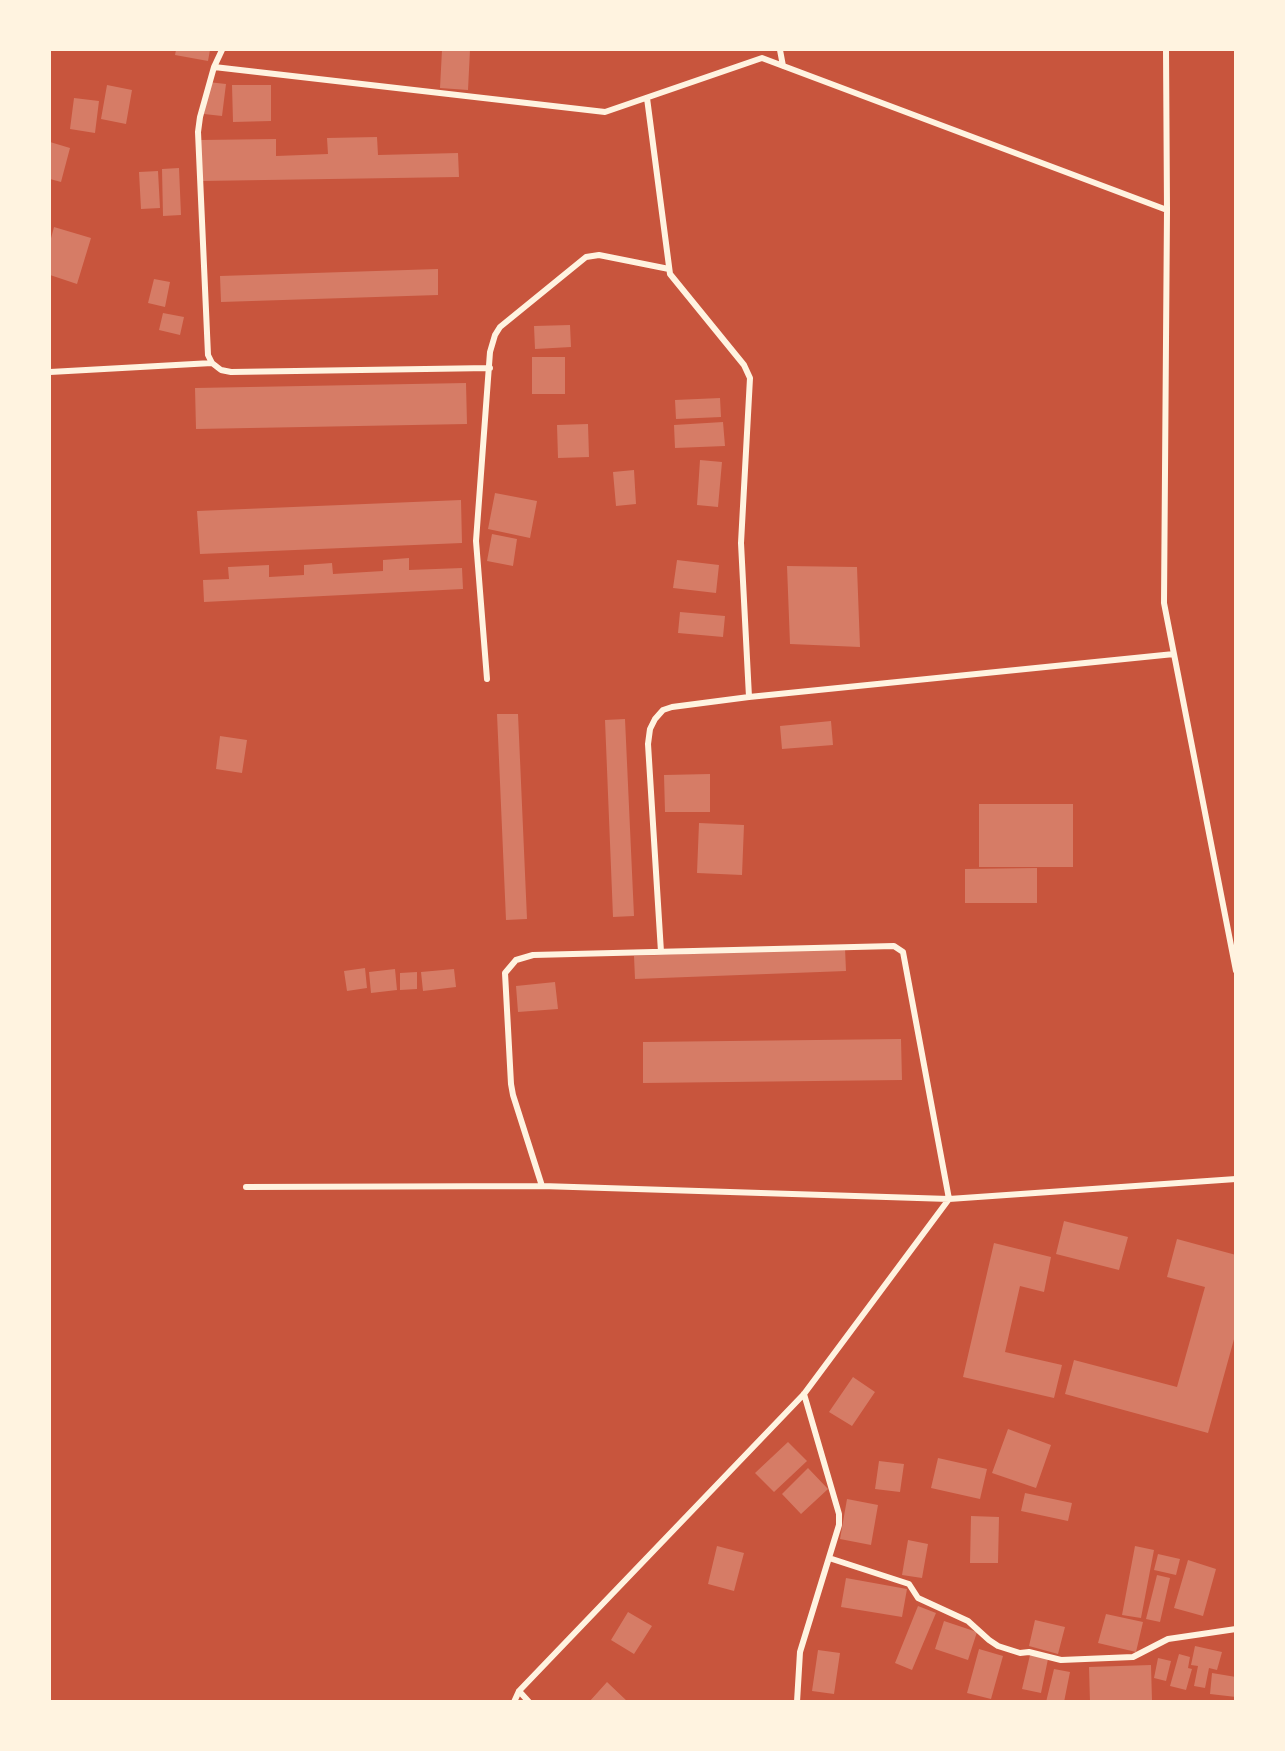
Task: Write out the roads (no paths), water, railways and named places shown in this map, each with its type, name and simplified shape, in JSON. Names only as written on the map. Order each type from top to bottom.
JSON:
[{"type":"street","points":[[222,50],[214,67],[198,124],[208,355],[212,363],[221,370],[231,372],[490,368]]},
{"type":"street","points":[[780,50],[783,66]]},
{"type":"street","points":[[1166,50],[1164,603],[1236,971]]},
{"type":"street","points":[[214,67],[605,112],[762,58],[1167,210]]},
{"type":"street","points":[[647,98],[672,279],[744,365],[750,378],[741,543],[749,697]]},
{"type":"street","points":[[487,679],[476,541],[492,343],[500,327],[586,256],[599,255],[669,269]]},
{"type":"street","points":[[50,372],[212,363]]},
{"type":"street","points":[[661,952],[648,744],[650,729],[663,710],[749,697],[1174,654]]},
{"type":"street","points":[[514,1701],[519,1691],[804,1394],[949,1199],[906,958],[899,948],[894,946],[533,955],[516,960],[505,973],[513,1095],[542,1186]]},
{"type":"street","points":[[246,1187],[542,1186],[949,1199],[1236,1179]]},
{"type":"street","points":[[797,1701],[800,1652],[839,1525],[839,1514],[804,1394]]},
{"type":"street","points":[[829,1558],[909,1584],[918,1598],[968,1621],[998,1646],[1020,1653],[1029,1652],[1061,1660],[1133,1657],[1168,1639],[1236,1629]]},
{"type":"street","points":[[519,1691],[529,1701]]}]
